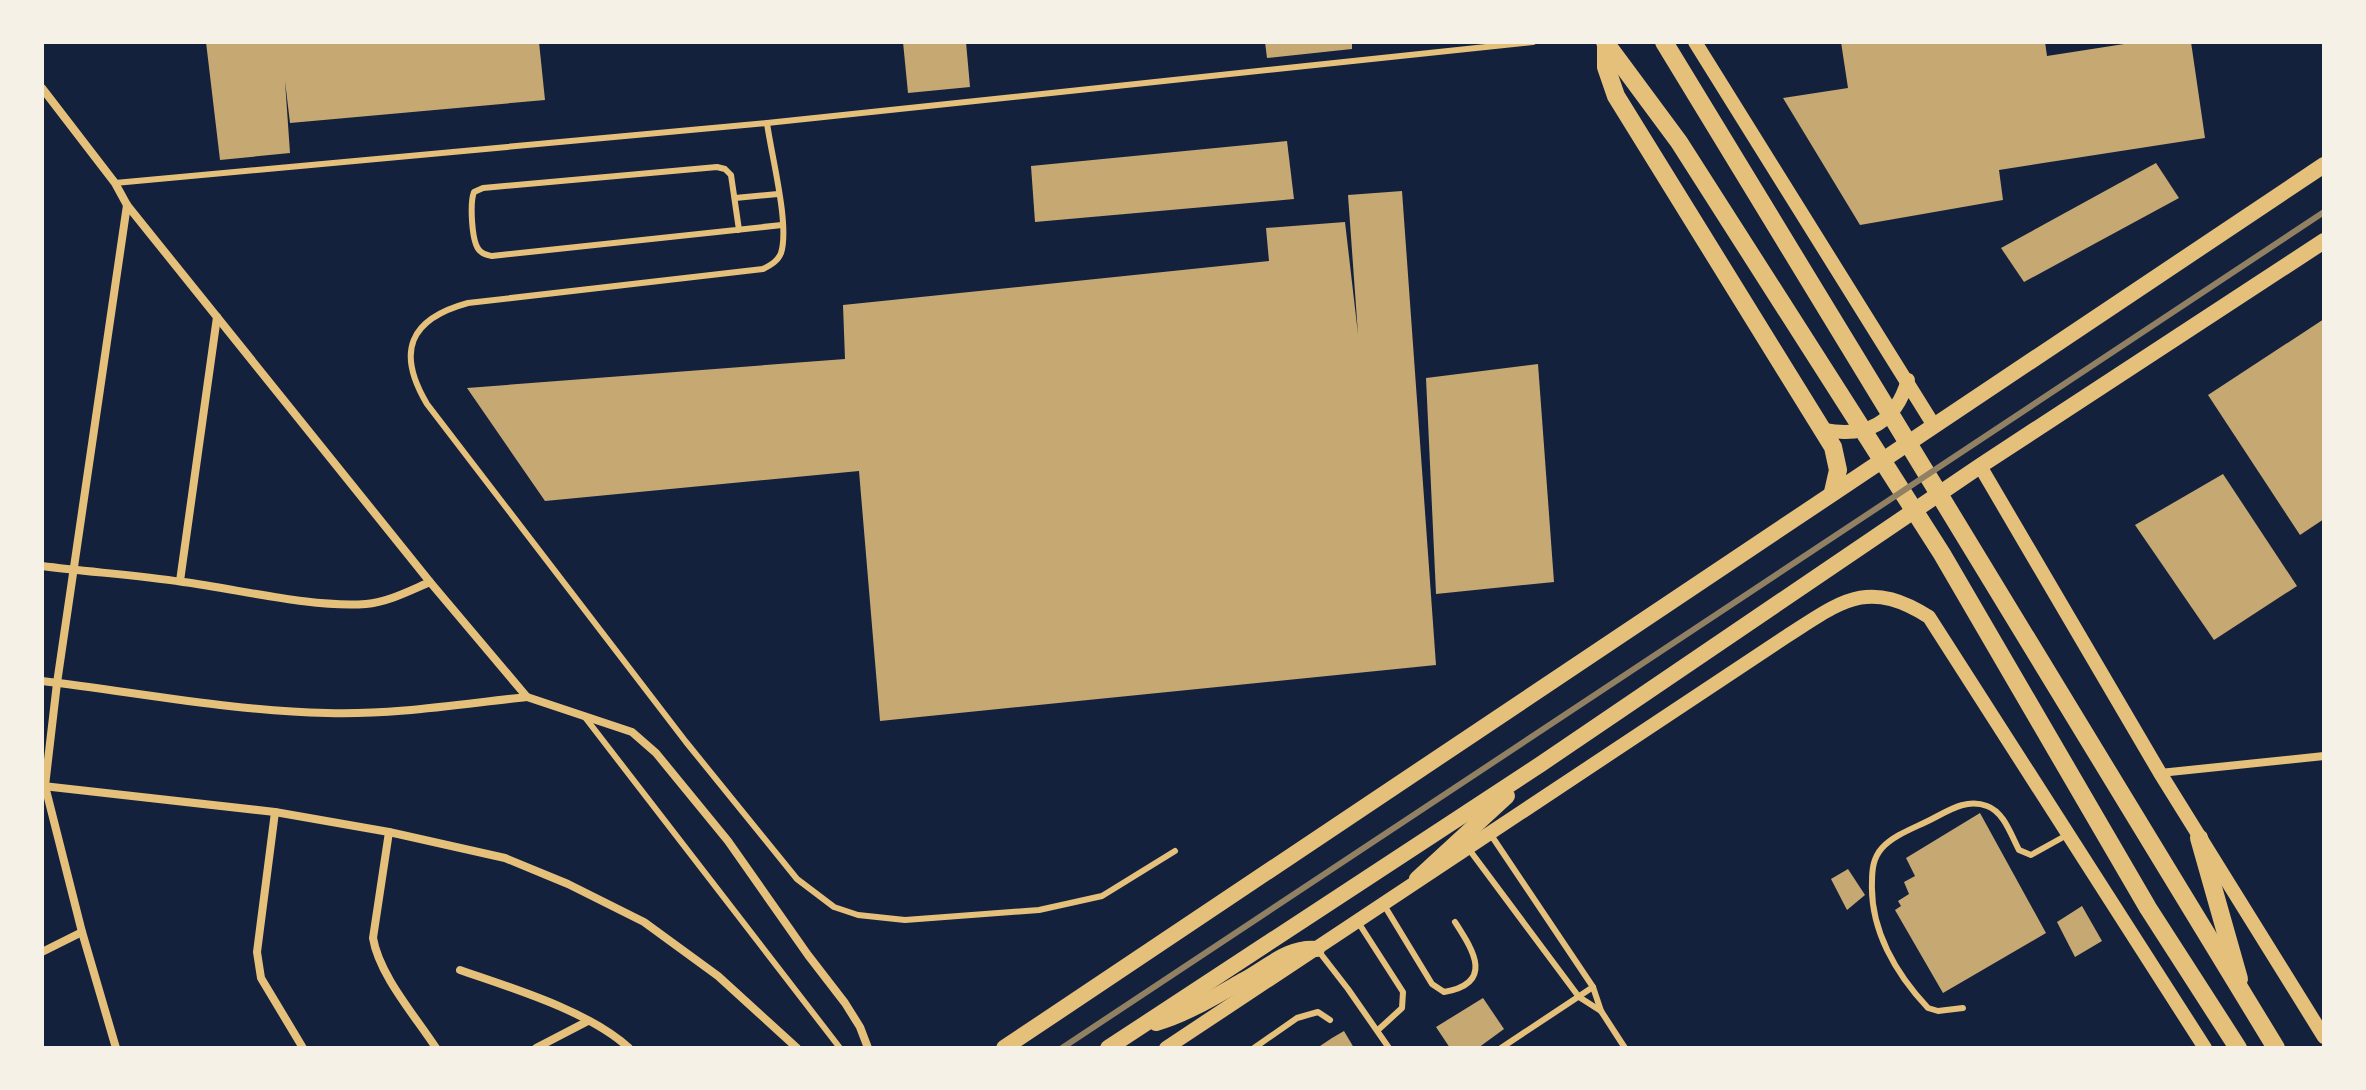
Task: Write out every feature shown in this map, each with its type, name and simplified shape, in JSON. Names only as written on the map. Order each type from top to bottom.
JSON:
[{"type":"main road","points":[[1664,42],[2276,1048]]},
{"type":"main road","points":[[1606,44],[1679,142],[1942,554],[2148,908],[2238,1048]]},
{"type":"main road","points":[[1606,44],[1606,67],[1616,96],[1824,430],[1838,460],[1833,492]]},
{"type":"main road","points":[[1004,1048],[2324,165]]},
{"type":"main road","points":[[1108,1048],[1541,764],[1980,466],[2324,241]]},
{"type":"main road","points":[[1417,879],[1541,764]]},
{"type":"main road","points":[[2199,838],[2245,1001]]},
{"type":"main road","points":[[1135,1030],[1173,1018],[1296,950],[1317,949]]},
{"type":"street","points":[[1695,42],[1933,424]]},
{"type":"street","points":[[42,88],[115,183],[127,205],[430,582],[527,697]]},
{"type":"street","points":[[116,1048],[44,786],[127,205]]},
{"type":"street","points":[[180,581],[217,317]]},
{"type":"street","points":[[1824,430],[1861,432],[1878,425],[1903,398],[1908,380]]},
{"type":"street","points":[[1980,466],[2199,838],[2324,1037]]},
{"type":"street","points":[[42,566],[348,604],[388,600],[430,582]]},
{"type":"street","points":[[1166,1048],[1807,623],[1840,603],[1874,595],[1911,605],[1929,617],[2205,1048]]},
{"type":"street","points":[[42,681],[325,713],[369,713],[527,697],[632,732],[656,753],[728,841],[845,1003],[860,1027],[868,1048]]},
{"type":"street","points":[[2160,773],[2324,756]]},
{"type":"street","points":[[44,786],[275,812],[389,832],[505,858],[568,884],[632,916],[718,976],[797,1048]]},
{"type":"street","points":[[275,812],[257,952],[261,978],[303,1048]]},
{"type":"street","points":[[389,832],[373,938],[375,951],[436,1048]]},
{"type":"street","points":[[42,952],[82,932]]},
{"type":"street","points":[[460,970],[530,995],[588,1021],[611,1032],[629,1048]]},
{"type":"street","points":[[536,1048],[588,1021]]},
{"type":"lane","points":[[115,183],[767,123],[1533,42]]},
{"type":"lane","points":[[767,123],[782,225],[782,251],[778,259],[763,269],[468,303],[446,309],[415,333],[409,352],[417,388],[686,742],[797,879],[834,907],[858,915],[905,920],[1039,910],[1102,896],[1175,851]]},
{"type":"lane","points":[[739,230],[731,175],[717,167],[483,188],[474,192],[470,201],[476,247],[482,254],[492,256],[739,230],[782,225]]},
{"type":"lane","points":[[735,198],[778,194]]},
{"type":"lane","points":[[584,716],[840,1048]]},
{"type":"lane","points":[[1963,1008],[1938,1011],[1928,1008],[1892,958],[1872,911],[1872,877],[1876,856],[1883,846],[1896,837],[1963,804],[1990,807],[2001,815],[2019,850],[2024,853],[2031,855],[2067,835]]},
{"type":"lane","points":[[1489,833],[1593,987],[1601,1011],[1625,1048]]},
{"type":"lane","points":[[1468,848],[1579,997],[1601,1011]]},
{"type":"lane","points":[[1382,902],[1432,984],[1444,992],[1471,978],[1476,966],[1475,954],[1455,922]]},
{"type":"lane","points":[[1357,920],[1403,992],[1402,1008],[1378,1030]]},
{"type":"lane","points":[[1317,949],[1389,1048]]},
{"type":"lane","points":[[1501,1048],[1593,987]]},
{"type":"lane","points":[[1254,1048],[1305,1014],[1318,1012],[1330,1020]]},
{"type":"building","points":[[206,42],[539,42],[545,100],[290,123],[285,81],[290,153],[220,160]]},
{"type":"building","points":[[903,42],[966,42],[970,87],[908,93]]},
{"type":"building","points":[[1265,42],[1352,42],[1352,49],[1267,58]]},
{"type":"building","points":[[1841,42],[2045,42],[2047,56],[2137,42],[2191,42],[2205,138],[1999,170],[2003,200],[1860,225],[1783,98],[1848,88]]},
{"type":"building","points":[[1287,141],[1294,199],[1035,222],[1031,166]]},
{"type":"building","points":[[2156,163],[2179,198],[2024,282],[2001,248]]},
{"type":"building","points":[[1402,191],[1436,665],[880,721],[859,471],[545,501],[467,388],[845,359],[843,305],[1269,261],[1266,228],[1345,222],[1358,334],[1348,195]]},
{"type":"building","points":[[2324,319],[2324,519],[2300,535],[2208,395]]},
{"type":"building","points":[[1538,364],[1554,582],[1436,594],[1426,378]]},
{"type":"building","points":[[2223,474],[2297,586],[2214,640],[2135,525]]},
{"type":"building","points":[[1980,813],[2046,933],[1943,993],[1895,910],[1901,906],[1898,901],[1909,894],[1904,882],[1915,876],[1906,858]]},
{"type":"building","points":[[1848,869],[1865,895],[1847,910],[1831,879]]},
{"type":"building","points":[[2082,906],[2102,941],[2075,957],[2057,922]]},
{"type":"building","points":[[1483,998],[1504,1029],[1478,1048],[1450,1048],[1436,1027]]},
{"type":"building","points":[[1344,1031],[1354,1048],[1317,1048],[1332,1038]]},
{"type":"railway","points":[[1062,1048],[2324,212]]}]
